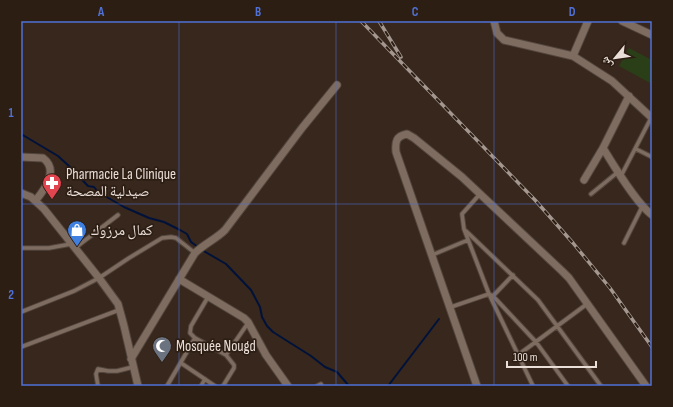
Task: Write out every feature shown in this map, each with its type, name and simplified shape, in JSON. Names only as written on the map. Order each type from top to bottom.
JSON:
[{"type":"street","points":[[494,21],[497,33],[504,40],[573,56],[612,81],[652,118]]},
{"type":"street","points":[[573,56],[588,21]]},
{"type":"street","points":[[622,21],[652,34]]},
{"type":"street","points":[[131,359],[195,253],[225,230],[302,128],[337,85]]},
{"type":"street","points":[[584,180],[603,148],[629,96]]},
{"type":"street","points":[[477,386],[451,307],[396,152],[395,143],[402,135],[407,134],[414,138],[462,177],[562,271],[646,386]]},
{"type":"street","points":[[603,148],[642,206],[652,214]]},
{"type":"street","points":[[21,157],[43,158],[50,165],[51,171],[49,180],[44,190],[36,200]]},
{"type":"street","points":[[21,193],[36,200],[118,304],[138,386]]},
{"type":"street","points":[[179,279],[244,318],[248,322],[266,355],[288,386]]},
{"type":"lane","points":[[591,194],[620,174],[636,149],[652,118]]},
{"type":"lane","points":[[636,149],[652,157]]},
{"type":"lane","points":[[480,194],[462,214],[464,229],[491,295],[533,386]]},
{"type":"lane","points":[[624,243],[642,206]]},
{"type":"lane","points":[[21,248],[73,246],[118,215]]},
{"type":"lane","points":[[464,229],[538,300],[601,386]]},
{"type":"lane","points":[[21,312],[59,298],[99,278],[162,238],[176,238],[195,253]]},
{"type":"lane","points":[[432,255],[468,240]]},
{"type":"lane","points":[[451,307],[491,295],[513,275]]},
{"type":"lane","points":[[491,295],[536,342],[568,386]]},
{"type":"lane","points":[[208,297],[191,326],[190,333],[195,338],[226,355],[234,365],[224,386]]},
{"type":"lane","points":[[518,354],[558,327],[587,304]]},
{"type":"lane","points":[[21,347],[120,310]]},
{"type":"lane","points":[[226,355],[248,322]]},
{"type":"lane","points":[[167,386],[195,338]]},
{"type":"lane","points":[[181,363],[215,386]]},
{"type":"lane","points":[[98,386],[96,374],[98,369],[118,371],[133,367]]},
{"type":"lane","points":[[201,386],[205,379]]},
{"type":"green space","points":[[629,48],[652,60],[652,79],[650,83],[619,66]]},
{"type":"waterway","points":[[21,134],[58,156],[88,186],[94,187],[98,192],[124,207],[149,218],[164,222],[180,230],[187,234],[191,242],[198,247]]},
{"type":"waterway","points":[[202,250],[226,264],[251,290],[260,307],[262,317],[267,326],[273,332],[311,356],[325,367],[337,372],[349,386]]},
{"type":"waterway","points":[[388,386],[439,319]]},
{"type":"railway","points":[[361,21],[535,200],[610,288],[652,347]]},
{"type":"railway","points":[[379,21],[401,57]]},
{"type":"place","name":"Pharmacie La Clinique صيدلية المصحة","points":[[52,200]]},
{"type":"place","name":"كمال مرزوك","points":[[77,247]]},
{"type":"place","name":"Mosquée Nougd","points":[[162,363]]}]
